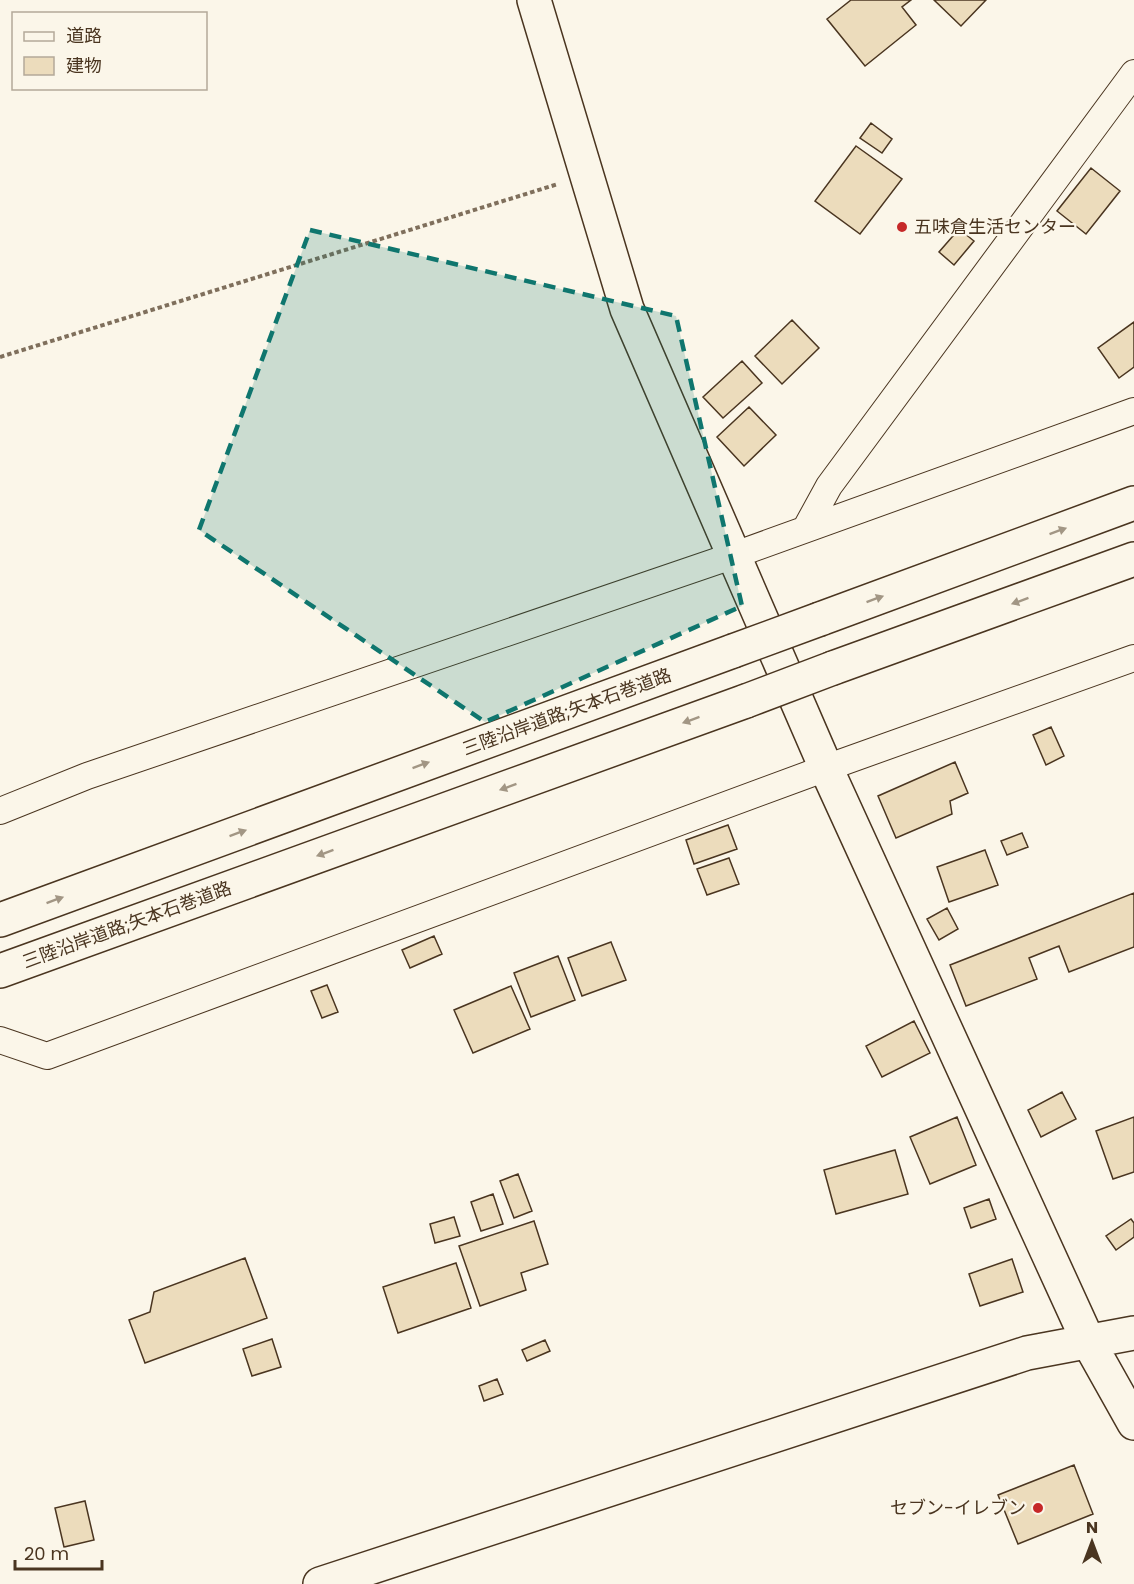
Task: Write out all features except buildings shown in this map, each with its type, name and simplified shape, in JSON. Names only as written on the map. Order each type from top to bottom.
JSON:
[{"type":"main road","points":[[534,0],[627,309],[732,556],[826,768],[1088,1341],[1134,1424]]},
{"type":"main road","name":"三陸沿岸道路;矢本石巻道路","points":[[0,920],[1134,503]]},
{"type":"main road","name":"三陸沿岸道路;矢本石巻道路","points":[[0,971],[1134,559]]},
{"type":"main road","points":[[320,1584],[1027,1353],[1134,1333]]},
{"type":"street","points":[[806,528],[829,486],[1134,73]]},
{"type":"street","points":[[0,811],[87,776],[732,556],[1134,411]]},
{"type":"street","points":[[0,1040],[47,1056],[826,768],[1134,657]]},
{"type":"path","points":[[0,357],[587,175]]},
{"type":"highlighted area","points":[[310,230],[676,316],[742,606],[485,722],[199,530]]},
{"type":"place","name":"五味倉生活センター","points":[[902,227]]},
{"type":"place","name":"セブン-イレブン","points":[[1038,1508]]}]
